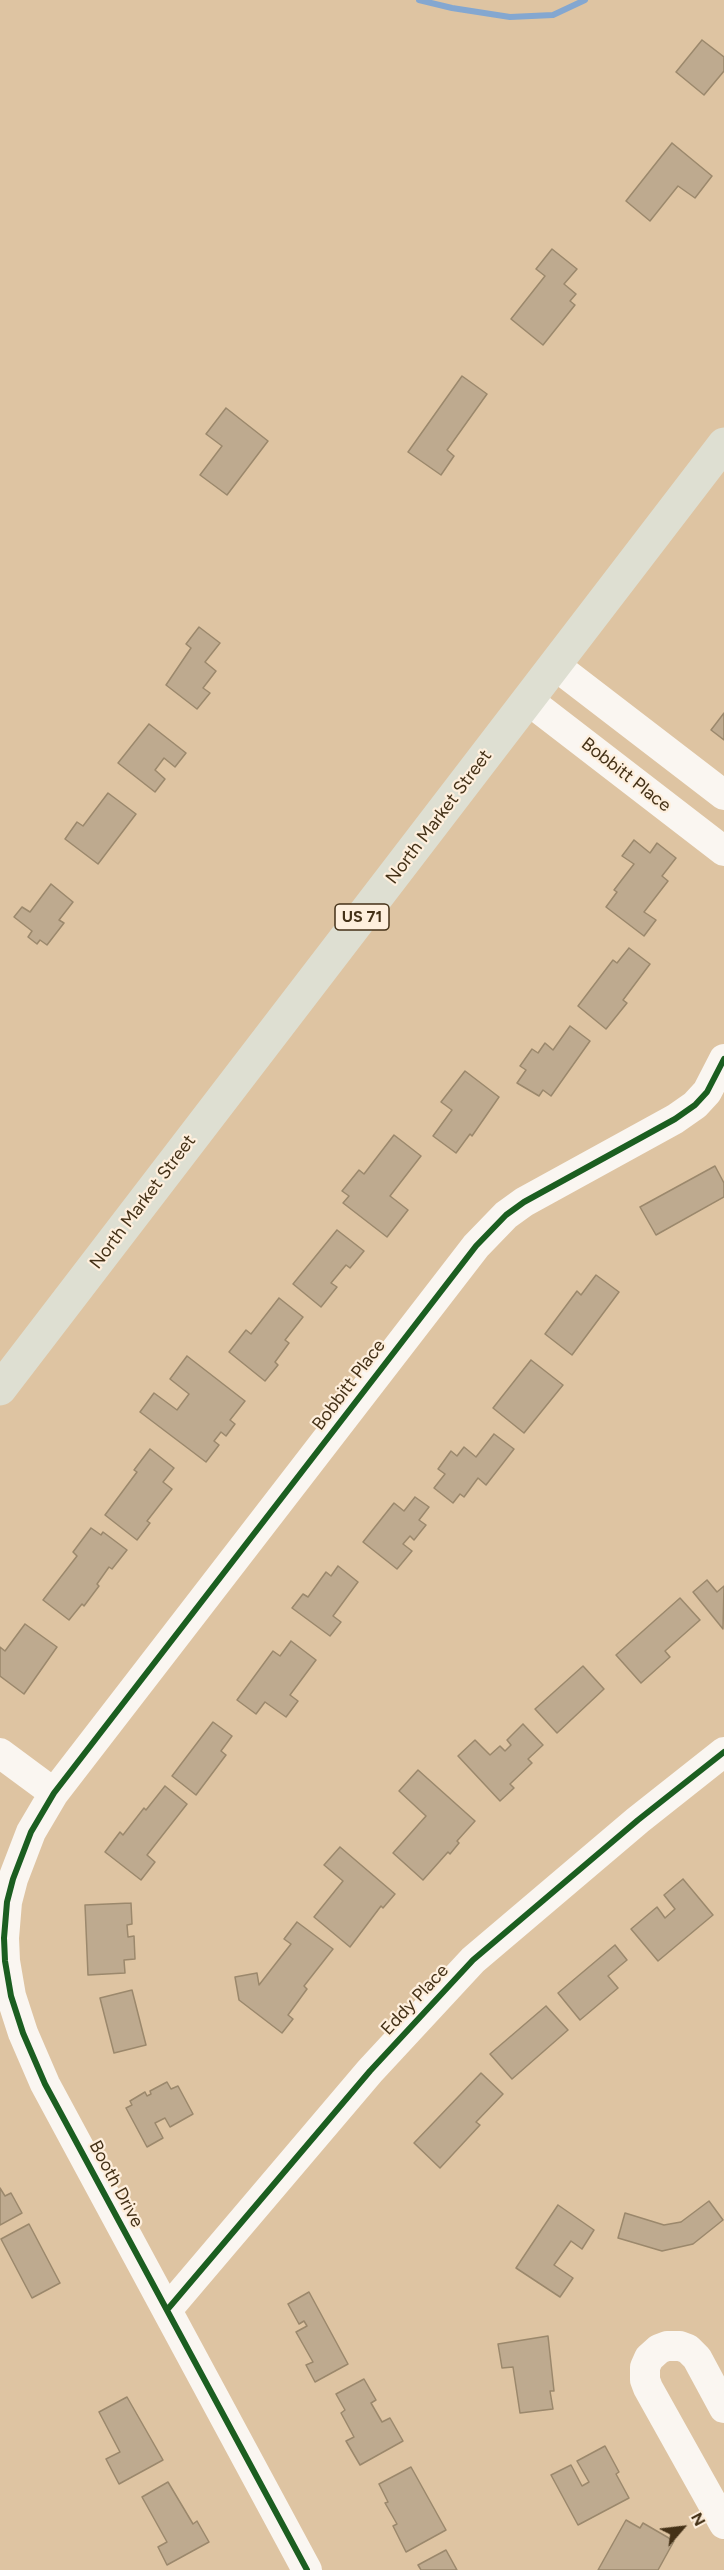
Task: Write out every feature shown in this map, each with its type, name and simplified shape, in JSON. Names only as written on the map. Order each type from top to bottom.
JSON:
[{"type":"main road","name":"North Market Street","points":[[0,1389],[724,444]]},
{"type":"street","points":[[556,666],[724,795]]},
{"type":"street","name":"Bobbitt Place","points":[[528,700],[724,851]]},
{"type":"street","name":"Bobbitt Place","points":[[54,1793],[490,1230],[524,1202],[675,1119],[695,1105],[722,1074]]},
{"type":"street","name":"Eddy Place","points":[[167,2310],[370,2072],[473,1960],[619,1835],[724,1752]]},
{"type":"street","points":[[0,1753],[54,1793]]},
{"type":"street","name":"Booth Drive","points":[[54,1793],[31,1832],[21,1855],[7,1902],[5,1961],[11,1996],[23,2033],[45,2084],[307,2570]]},
{"type":"street","points":[[724,2408],[698,2358],[688,2349],[680,2346],[666,2346],[649,2358],[645,2367],[648,2388],[724,2524]]},
{"type":"building","points":[[702,40],[724,57],[724,71],[704,95],[676,72]]},
{"type":"building","points":[[672,143],[712,176],[695,198],[678,186],[650,221],[626,201]]},
{"type":"building","points":[[552,249],[577,269],[564,284],[576,294],[570,301],[575,305],[543,345],[511,319],[545,276],[536,269]]},
{"type":"building","points":[[462,376],[487,394],[447,450],[454,456],[441,475],[408,452]]},
{"type":"building","points":[[226,408],[268,441],[227,495],[200,475],[222,446],[206,434]]},
{"type":"building","points":[[199,627],[220,643],[205,662],[216,671],[203,688],[210,693],[197,709],[166,685],[191,648],[186,644]]},
{"type":"building","points":[[724,713],[724,740],[711,730]]},
{"type":"building","points":[[149,724],[186,753],[175,767],[164,758],[155,770],[165,779],[155,792],[118,763]]},
{"type":"building","points":[[108,793],[136,814],[98,864],[65,839],[77,822],[83,826]]},
{"type":"building","points":[[634,840],[650,853],[657,843],[676,858],[662,876],[668,881],[644,912],[656,920],[644,936],[606,907],[617,892],[614,890],[634,864],[622,856]]},
{"type":"building","points":[[51,884],[73,902],[59,920],[64,923],[47,945],[40,940],[37,944],[28,937],[32,931],[14,917],[22,907],[30,912]]},
{"type":"building","points":[[629,948],[650,964],[623,1000],[627,1003],[606,1029],[578,1006],[613,960],[617,963]]},
{"type":"building","points":[[570,1026],[590,1041],[551,1096],[543,1090],[539,1096],[517,1083],[526,1070],[520,1066],[532,1049],[538,1053],[545,1043],[553,1050]]},
{"type":"building","points":[[465,1071],[499,1097],[472,1136],[470,1134],[456,1153],[433,1136],[452,1110],[441,1102]]},
{"type":"building","points":[[394,1135],[421,1156],[390,1196],[408,1210],[387,1237],[343,1203],[349,1196],[342,1191],[359,1170],[364,1174]]},
{"type":"building","points":[[715,1166],[724,1183],[724,1197],[656,1235],[640,1207]]},
{"type":"building","points":[[337,1230],[364,1251],[350,1268],[346,1265],[331,1283],[337,1287],[321,1307],[293,1284]]},
{"type":"building","points":[[596,1275],[619,1292],[572,1355],[545,1334],[577,1291],[581,1295]]},
{"type":"building","points":[[279,1298],[303,1317],[285,1340],[289,1343],[275,1362],[278,1365],[265,1381],[229,1352],[246,1330],[251,1334]]},
{"type":"building","points":[[187,1356],[245,1401],[230,1420],[235,1424],[226,1436],[221,1432],[214,1441],[219,1445],[206,1462],[140,1412],[154,1393],[177,1410],[189,1394],[170,1379]]},
{"type":"building","points":[[531,1360],[563,1385],[524,1433],[493,1408]]},
{"type":"building","points":[[494,1434],[514,1449],[486,1485],[478,1478],[464,1497],[460,1494],[453,1503],[434,1488],[445,1474],[438,1469],[451,1451],[457,1456],[464,1447],[476,1457]]},
{"type":"building","points":[[150,1449],[174,1468],[163,1482],[172,1489],[147,1521],[150,1523],[137,1540],[105,1515],[137,1472],[134,1470]]},
{"type":"building","points":[[415,1497],[429,1507],[419,1520],[426,1525],[414,1540],[410,1536],[403,1544],[412,1551],[397,1569],[363,1542],[394,1503],[404,1511]]},
{"type":"building","points":[[91,1528],[101,1535],[103,1532],[127,1550],[112,1569],[109,1567],[97,1584],[99,1586],[84,1606],[82,1604],[69,1620],[43,1600],[77,1556],[73,1552]]},
{"type":"building","points":[[338,1566],[358,1582],[333,1616],[341,1622],[330,1636],[292,1608],[303,1594],[308,1597],[326,1572],[331,1576]]},
{"type":"building","points":[[707,1580],[717,1592],[724,1586],[723,1629],[693,1592]]},
{"type":"building","points":[[680,1598],[700,1620],[665,1651],[670,1657],[641,1683],[616,1655]]},
{"type":"building","points":[[25,1624],[57,1647],[24,1694],[0,1676],[0,1647],[5,1651]]},
{"type":"building","points":[[291,1641],[316,1660],[290,1695],[298,1701],[286,1717],[265,1702],[256,1714],[237,1700],[273,1651],[280,1656]]},
{"type":"building","points":[[583,1666],[604,1689],[557,1733],[535,1709]]},
{"type":"building","points":[[213,1722],[232,1736],[221,1751],[226,1755],[196,1795],[172,1776]]},
{"type":"building","points":[[523,1724],[543,1745],[528,1759],[532,1763],[510,1784],[514,1788],[500,1801],[458,1756],[475,1740],[490,1755],[500,1746],[505,1751],[511,1745],[507,1740]]},
{"type":"building","points":[[418,1770],[475,1821],[457,1841],[459,1843],[450,1854],[448,1852],[423,1880],[393,1853],[426,1816],[399,1791]]},
{"type":"building","points":[[165,1786],[187,1804],[147,1855],[155,1862],[141,1880],[105,1852],[120,1832],[123,1835]]},
{"type":"building","points":[[340,1847],[395,1894],[383,1908],[381,1906],[350,1947],[314,1917],[343,1881],[324,1865]]},
{"type":"building","points":[[683,1879],[713,1915],[658,1961],[631,1929],[657,1907],[665,1918],[675,1909],[664,1895]]},
{"type":"building","points":[[131,1903],[132,1924],[127,1925],[128,1937],[134,1936],[135,1959],[124,1960],[125,1973],[88,1975],[85,1905]]},
{"type":"building","points":[[297,1922],[333,1949],[304,1986],[307,1989],[288,2015],[293,2019],[282,2033],[239,2000],[235,1977],[257,1973],[259,1985],[291,1944],[284,1939]]},
{"type":"building","points":[[615,1945],[627,1960],[608,1976],[618,1988],[580,2020],[558,1993]]},
{"type":"building","points":[[132,1990],[146,2045],[114,2053],[100,1998]]},
{"type":"building","points":[[546,2006],[568,2030],[512,2079],[490,2054]]},
{"type":"building","points":[[481,2073],[503,2094],[476,2122],[480,2125],[440,2168],[414,2143]]},
{"type":"building","points":[[167,2082],[171,2089],[178,2086],[193,2114],[170,2127],[165,2118],[155,2123],[163,2138],[147,2147],[126,2108],[132,2105],[130,2101],[145,2092],[147,2096],[151,2094],[150,2091]]},
{"type":"building","points":[[0,2188],[5,2196],[11,2193],[22,2213],[0,2225]]},
{"type":"building","points":[[709,2201],[723,2220],[693,2244],[662,2251],[618,2238],[625,2213],[664,2225],[681,2222]]},
{"type":"building","points":[[558,2205],[594,2230],[582,2249],[571,2241],[554,2265],[573,2278],[560,2297],[516,2268]]},
{"type":"building","points":[[29,2224],[60,2283],[32,2298],[1,2239]]},
{"type":"building","points":[[309,2292],[348,2364],[315,2382],[306,2365],[313,2362],[296,2332],[307,2326],[304,2321],[299,2324],[288,2304]]},
{"type":"building","points":[[548,2336],[554,2391],[550,2391],[553,2409],[520,2413],[513,2367],[502,2368],[498,2344]]},
{"type":"building","points":[[364,2379],[376,2400],[371,2403],[382,2422],[390,2418],[403,2441],[360,2465],[346,2441],[354,2437],[341,2413],[345,2410],[336,2394]]},
{"type":"building","points":[[127,2397],[163,2460],[119,2484],[106,2459],[120,2452],[99,2412]]},
{"type":"building","points":[[605,2446],[619,2472],[616,2474],[629,2498],[578,2525],[551,2475],[571,2465],[582,2486],[589,2482],[577,2461]]},
{"type":"building","points":[[411,2467],[446,2530],[406,2552],[393,2526],[397,2524],[385,2503],[388,2502],[379,2484]]},
{"type":"building","points":[[168,2482],[193,2524],[197,2521],[209,2542],[167,2565],[158,2547],[167,2542],[142,2497]]},
{"type":"building","points":[[626,2520],[640,2528],[643,2523],[674,2541],[658,2570],[598,2570]]},
{"type":"building","points":[[446,2550],[457,2570],[421,2570],[418,2565]]},
{"type":"waterway","points":[[419,0],[452,8],[510,17],[553,15],[585,0]]},
{"type":"cycle path","points":[[307,2570],[45,2084],[23,2033],[11,1996],[5,1961],[7,1902],[13,1879],[31,1832],[54,1793],[476,1246],[506,1215],[524,1202],[675,1119],[695,1105],[707,1092],[724,1059]]},
{"type":"cycle path","points":[[167,2310],[370,2071],[473,1960],[638,1820],[724,1752]]}]
